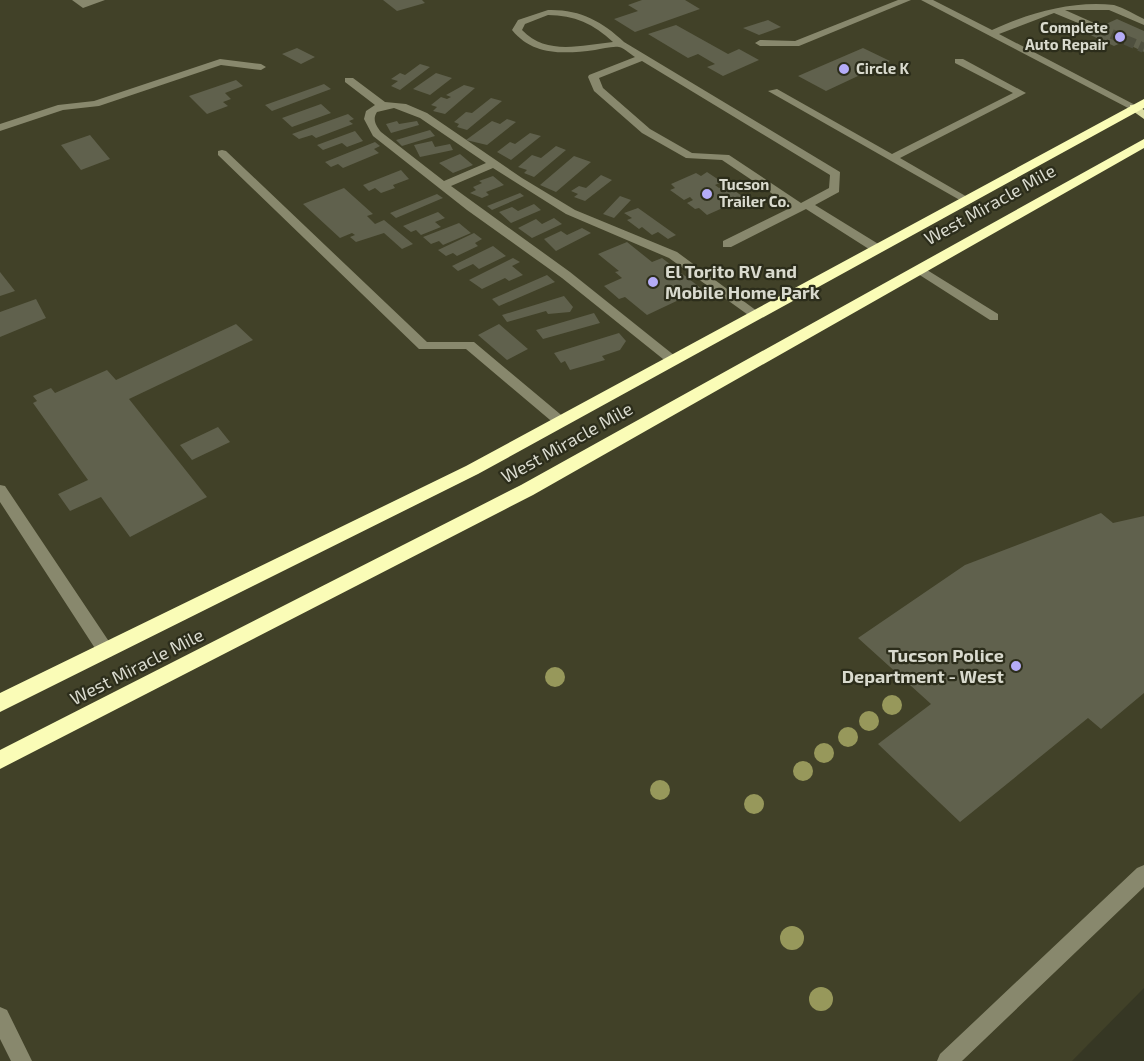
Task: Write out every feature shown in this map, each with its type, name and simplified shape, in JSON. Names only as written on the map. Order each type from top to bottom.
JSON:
[{"type":"highway","name":"West Miracle Mile","points":[[0,703],[441,486],[965,200],[1141,109]]},
{"type":"highway","name":"West Miracle Mile","points":[[0,760],[527,490],[1144,143]]},
{"type":"street","points":[[77,0],[83,5],[100,0]]},
{"type":"street","points":[[760,43],[796,44],[906,0]]},
{"type":"street","points":[[926,0],[1141,109]]},
{"type":"street","points":[[993,33],[1043,10],[1085,5],[1111,8],[1144,22]]},
{"type":"street","points":[[1055,9],[1098,28]]},
{"type":"street","points":[[621,44],[563,50],[547,49],[523,39],[517,30],[521,22],[529,17],[566,11],[580,15],[610,32],[621,44],[836,174],[835,190],[727,244]]},
{"type":"street","points":[[643,57],[593,76],[598,89],[646,131],[690,156],[725,157],[876,248]]},
{"type":"street","points":[[0,128],[62,107],[95,104],[220,62],[261,67]]},
{"type":"street","points":[[892,158],[1021,93],[959,62]]},
{"type":"street","points":[[349,80],[382,105],[407,108],[425,117],[494,164],[586,221],[673,255],[755,314]]},
{"type":"street","points":[[773,91],[965,200]]},
{"type":"street","points":[[382,105],[372,110],[368,118],[369,124],[377,134],[442,186],[566,275],[673,360]]},
{"type":"street","points":[[222,153],[424,346],[469,345],[561,422]]},
{"type":"street","points":[[442,186],[494,164]]},
{"type":"street","points":[[920,269],[994,317]]},
{"type":"street","points":[[0,490],[106,651]]},
{"type":"street","points":[[947,1061],[1144,874]]},
{"type":"street","points":[[0,1017],[22,1061]]},
{"type":"shaded area","points":[[0,0],[1144,0],[1144,988],[1072,1061],[0,1061]]},
{"type":"building","points":[[383,0],[422,0],[425,3],[397,11]]},
{"type":"building","points":[[642,0],[685,0],[700,9],[635,32],[614,19],[638,11],[628,5]]},
{"type":"building","name":"Complete Auto Repair","points":[[1117,19],[1144,31],[1144,52],[1123,42],[1114,46],[1086,33]]},
{"type":"building","points":[[768,20],[781,27],[759,35],[743,28]]},
{"type":"building","points":[[676,25],[728,54],[739,49],[759,60],[723,76],[707,67],[715,64],[698,54],[688,58],[648,34]]},
{"type":"building","points":[[297,48],[315,57],[301,64],[282,54]]},
{"type":"building","name":"Circle K","points":[[863,48],[890,61],[826,91],[798,76]]},
{"type":"building","points":[[420,64],[430,67],[400,90],[391,86],[398,81],[391,79],[400,73],[405,75]]},
{"type":"building","points":[[436,73],[452,78],[430,95],[413,89]]},
{"type":"building","points":[[236,80],[243,86],[225,93],[231,99],[223,102],[228,106],[207,114],[189,96]]},
{"type":"building","points":[[324,84],[331,89],[272,111],[265,105]]},
{"type":"building","points":[[464,85],[475,88],[445,114],[433,111],[437,107],[431,105],[441,97],[447,99],[451,97],[446,95]]},
{"type":"building","points":[[491,98],[502,101],[467,130],[457,127],[459,124],[454,122],[466,112],[472,113]]},
{"type":"building","points":[[321,104],[331,113],[292,127],[282,118]]},
{"type":"building","points":[[348,114],[354,119],[349,121],[353,124],[316,138],[312,135],[299,139],[292,134]]},
{"type":"building","points":[[507,119],[516,122],[487,145],[466,140],[492,121],[500,124]]},
{"type":"building","points":[[397,121],[399,124],[417,121],[419,125],[391,133],[386,124]]},
{"type":"building","points":[[430,130],[435,136],[402,146],[396,140]]},
{"type":"building","points":[[355,131],[363,141],[347,147],[342,143],[323,150],[317,145]]},
{"type":"building","points":[[530,133],[541,136],[511,160],[497,152],[510,142],[515,144]]},
{"type":"building","points":[[90,135],[110,159],[81,170],[61,145]]},
{"type":"building","points":[[432,141],[435,147],[450,144],[453,150],[420,157],[414,145]]},
{"type":"building","points":[[375,142],[380,146],[374,149],[379,153],[343,168],[338,164],[331,167],[325,162]]},
{"type":"building","points":[[556,146],[566,150],[534,177],[524,173],[527,170],[518,167],[532,155],[541,158]]},
{"type":"building","points":[[460,154],[473,165],[453,173],[439,163]]},
{"type":"building","points":[[574,156],[591,162],[556,192],[540,185]]},
{"type":"building","points":[[401,170],[409,179],[393,185],[395,188],[381,193],[375,188],[369,191],[363,185]]},
{"type":"building","name":"Tucson Trailer Co.","points":[[707,172],[722,182],[715,185],[719,188],[726,185],[745,198],[707,215],[699,208],[695,209],[687,203],[693,200],[690,197],[684,200],[670,190],[675,188],[671,184],[696,173],[701,176]]},
{"type":"building","points":[[601,175],[612,180],[585,201],[574,197],[578,194],[571,191],[579,186],[586,188]]},
{"type":"building","points":[[493,176],[504,185],[486,192],[489,195],[482,198],[470,193],[476,190],[473,187],[482,183],[479,181]]},
{"type":"building","points":[[344,188],[373,214],[367,216],[375,224],[384,220],[413,244],[402,249],[384,233],[356,242],[350,237],[355,235],[352,233],[340,238],[303,204]]},
{"type":"building","points":[[520,193],[524,196],[492,210],[487,206]]},
{"type":"building","points":[[437,194],[443,198],[396,218],[390,213]]},
{"type":"building","points":[[620,196],[631,200],[614,218],[603,214]]},
{"type":"building","points":[[534,204],[541,210],[511,223],[499,212],[512,207],[518,211]]},
{"type":"building","points":[[638,208],[676,235],[668,239],[658,232],[652,235],[642,227],[639,229],[627,220],[632,218],[624,213]]},
{"type":"building","points":[[438,212],[445,218],[435,222],[441,227],[421,235],[416,230],[411,232],[403,226]]},
{"type":"building","points":[[554,218],[562,224],[532,238],[518,228],[536,219],[542,224]]},
{"type":"building","points":[[459,223],[471,233],[443,245],[439,241],[431,244],[423,237]]},
{"type":"building","points":[[582,228],[591,233],[556,251],[544,239],[561,231],[567,235]]},
{"type":"building","points":[[474,233],[482,239],[475,243],[478,246],[457,256],[453,253],[446,256],[438,250]]},
{"type":"building","name":"El Torito RV and Mobile Home Park","points":[[627,242],[652,262],[662,258],[702,289],[647,315],[625,297],[619,299],[604,286],[622,278],[615,272],[619,271],[598,254]]},
{"type":"building","points":[[493,246],[506,256],[479,269],[473,264],[458,271],[452,266]]},
{"type":"building","points":[[513,258],[520,262],[512,266],[523,275],[509,281],[505,278],[482,289],[469,280]]},
{"type":"building","points":[[0,272],[15,291],[0,296]]},
{"type":"building","points":[[547,275],[555,282],[499,306],[492,299]]},
{"type":"building","points":[[564,296],[573,307],[570,312],[548,314],[546,311],[507,322],[502,315]]},
{"type":"building","points":[[36,299],[46,318],[0,337],[0,312]]},
{"type":"building","points":[[594,313],[600,323],[543,339],[536,330]]},
{"type":"building","points":[[236,324],[253,340],[129,399],[207,497],[130,537],[101,497],[70,511],[58,494],[88,480],[33,403],[37,401],[33,396],[51,388],[55,393],[107,370],[116,380]]},
{"type":"building","points":[[499,324],[528,349],[507,360],[478,335]]},
{"type":"building","points":[[619,333],[626,341],[620,350],[602,356],[605,360],[570,370],[565,361],[561,363],[554,353]]},
{"type":"building","points":[[218,427],[230,442],[192,460],[180,445]]},
{"type":"building","name":"Tucson Police Department - West","points":[[1101,513],[1113,523],[1144,516],[1144,693],[1101,729],[1088,718],[960,822],[878,744],[931,704],[858,638],[965,565]]},
{"type":"tunnel","points":[[1098,28],[1144,48]]},
{"type":"place","name":"Complete Auto Repair","points":[[1120,37]]},
{"type":"place","name":"Circle K","points":[[844,69]]},
{"type":"place","name":"Tucson Trailer Co.","points":[[707,194]]},
{"type":"place","name":"El Torito RV and Mobile Home Park","points":[[653,282]]},
{"type":"place","name":"Tucson Police Department - West","points":[[1016,666]]}]
